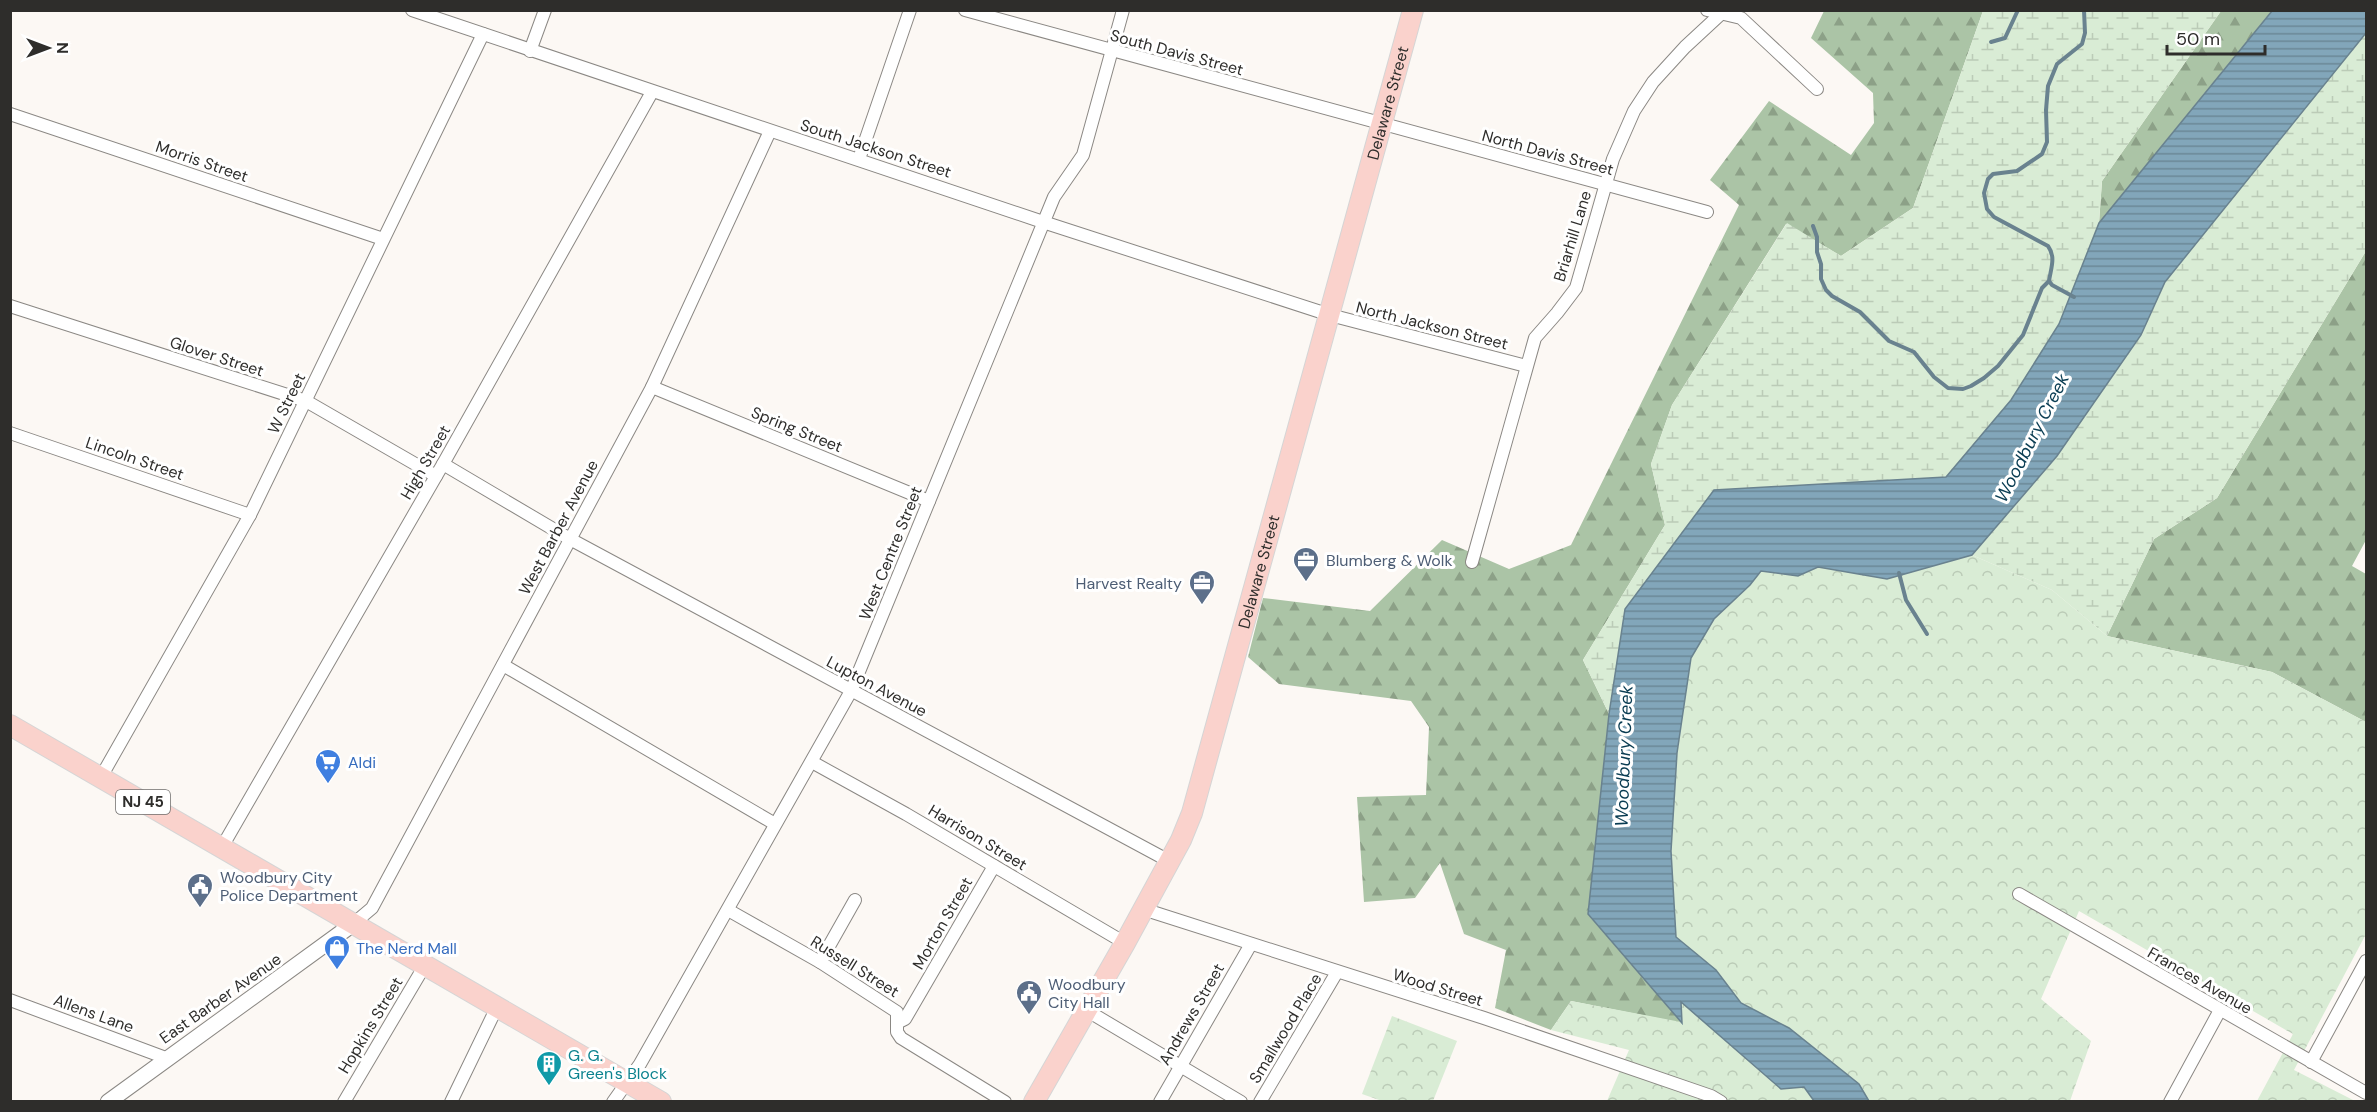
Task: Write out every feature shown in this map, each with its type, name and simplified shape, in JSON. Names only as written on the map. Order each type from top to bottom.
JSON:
[{"type":"main road","name":"Delaware Street","points":[[1034,1101],[1170,861],[1194,806],[1413,10]]},
{"type":"main road","name":"NJ 45","points":[[10,725],[661,1101]]},
{"type":"street","name":"South Jackson Street","points":[[412,10],[1043,222],[1330,315]]},
{"type":"street","points":[[530,51],[545,10]]},
{"type":"street","points":[[859,159],[910,10]]},
{"type":"street","name":"South Davis Street","points":[[964,10],[1381,125]]},
{"type":"street","name":"West Centre Street","points":[[613,1101],[640,1064],[851,691],[1043,222],[1054,197],[1083,155],[1123,10]]},
{"type":"street","points":[[1707,10],[1742,18],[1817,88]]},
{"type":"street","name":"Briarhill Lane","points":[[1472,562],[1535,338],[1576,288],[1613,159],[1634,111],[1653,82],[1685,48],[1724,13]]},
{"type":"street","name":"W Street","points":[[101,777],[250,515],[483,34]]},
{"type":"street","name":"High Street","points":[[222,847],[439,470],[652,92]]},
{"type":"street","name":"Morris Street","points":[[10,114],[383,239]]},
{"type":"street","name":"North Davis Street","points":[[1381,125],[1707,212]]},
{"type":"street","name":"West Barber Avenue","points":[[352,924],[372,908],[652,387],[770,131]]},
{"type":"street","name":"Glover Street","points":[[10,306],[306,401],[570,539]]},
{"type":"street","name":"North Jackson Street","points":[[1330,315],[1526,366]]},
{"type":"street","name":"Spring Street","points":[[652,387],[929,501]]},
{"type":"street","name":"Lincoln Street","points":[[10,433],[250,515]]},
{"type":"street","name":"Lupton Avenue","points":[[570,539],[1170,861]]},
{"type":"street","points":[[502,665],[775,824]]},
{"type":"street","name":"Harrison Street","points":[[812,762],[906,814],[1125,943]]},
{"type":"street","name":"Morton Street","points":[[897,1023],[905,1019],[994,866]]},
{"type":"street","name":"Frances Avenue","points":[[2019,894],[2367,1093]]},
{"type":"street","points":[[820,962],[855,900]]},
{"type":"street","name":"Wood Street","points":[[1143,909],[1484,1018],[1721,1101]]},
{"type":"street","name":"Russell Street","points":[[728,910],[820,962],[897,1012],[897,1032],[901,1038],[1005,1101]]},
{"type":"street","name":"East Barber Avenue","points":[[108,1101],[352,924]]},
{"type":"street","name":"Andrews Street","points":[[1160,1101],[1251,944]]},
{"type":"street","points":[[2311,1062],[2367,961]]},
{"type":"street","name":"Hopkins Street","points":[[344,1101],[425,965]]},
{"type":"street","name":"Smallwood Place","points":[[1260,1101],[1337,972]]},
{"type":"street","name":"Allens Lane","points":[[10,1000],[166,1058]]},
{"type":"street","points":[[451,1101],[497,1007]]},
{"type":"street","points":[[1086,1010],[1241,1101]]},
{"type":"street","points":[[2170,1101],[2220,1010]]},
{"type":"green space","points":[[1824,11],[1983,11],[1913,208],[1841,256],[1786,224],[1672,405],[1651,464],[1665,525],[1583,660],[1609,714],[1588,914],[1682,1023],[1571,1001],[1551,1030],[1495,1008],[1506,950],[1464,934],[1440,863],[1415,898],[1364,902],[1357,797],[1426,795],[1429,727],[1411,701],[1279,684],[1248,657],[1263,598],[1370,611],[1442,540],[1509,569],[1571,545],[1739,205],[1710,180],[1769,101],[1851,155],[1874,123],[1873,93],[1811,38]]},
{"type":"green space","points":[[1983,11],[2221,11],[2102,181],[2099,223],[2059,324],[2011,400],[1946,477],[1714,490],[1625,609],[1609,714],[1583,660],[1665,525],[1651,464],[1672,405],[1787,223],[1841,256],[1913,208]]},
{"type":"green space","points":[[2221,11],[2272,11],[2099,223],[2102,181]]},
{"type":"green space","points":[[2366,33],[2366,251],[2217,498],[2154,539],[2107,636],[2052,590],[1972,555],[2057,456],[2141,335],[2165,282]]},
{"type":"green space","points":[[2366,251],[2366,540],[2352,566],[2366,574],[2366,722],[2272,672],[2107,636],[2154,539],[2217,498]]},
{"type":"green space","points":[[1972,555],[2052,590],[2107,636],[2272,672],[2366,722],[2366,934],[2294,1070],[2355,1101],[2257,1101],[2293,1034],[2079,911],[2041,999],[2091,1041],[2070,1101],[1607,1101],[1629,1050],[1551,1030],[1571,1001],[1681,1022],[1671,851],[1677,753],[1691,658],[1714,619],[1750,585],[1760,571],[1798,576],[1818,567],[1887,579]]},
{"type":"green space","points":[[1392,1016],[1457,1041],[1433,1101],[1382,1101],[1362,1094]]},
{"type":"water","name":"Woodbury Creek","points":[[2272,11],[2366,11],[2366,33],[2165,282],[2141,335],[2057,456],[1972,555],[1887,579],[1818,567],[1798,576],[1761,571],[1750,585],[1714,619],[1691,658],[1677,753],[1671,851],[1676,937],[1716,970],[1741,1003],[1789,1028],[1859,1084],[1869,1101],[1814,1101],[1804,1087],[1781,1089],[1681,1002],[1682,1023],[1588,914],[1609,714],[1625,609],[1714,490],[1946,477],[2011,400],[2059,324],[2099,223]]},
{"type":"waterway","points":[[1991,42],[2005,38],[2018,10]]},
{"type":"waterway","points":[[1813,226],[1817,237],[1821,279],[1832,296],[1860,312],[1889,341],[1914,352],[1934,377],[1948,388],[1963,389],[1984,378],[1998,366],[2023,335],[2042,288],[2049,281],[2052,267],[2048,246],[1994,217],[1987,209],[1984,193],[1988,179],[1993,174],[2017,171],[2042,154],[2047,142],[2048,86],[2057,64],[2082,44],[2085,33],[2084,10]]},
{"type":"waterway","points":[[2049,281],[2074,297]]},
{"type":"waterway","points":[[1899,573],[1906,600],[1927,634]]},
{"type":"place","name":"Blumberg & Wolk","points":[[1306,583]]},
{"type":"place","name":"Harvest Realty","points":[[1202,606]]},
{"type":"place","name":"Aldi","points":[[328,785]]},
{"type":"place","name":"Woodbury City Police Department","points":[[200,909]]},
{"type":"place","name":"The Nerd Mall","points":[[337,971]]},
{"type":"place","name":"Woodbury City Hall","points":[[1029,1016]]},
{"type":"place","name":"G. G. Green's Block","points":[[549,1087]]}]
